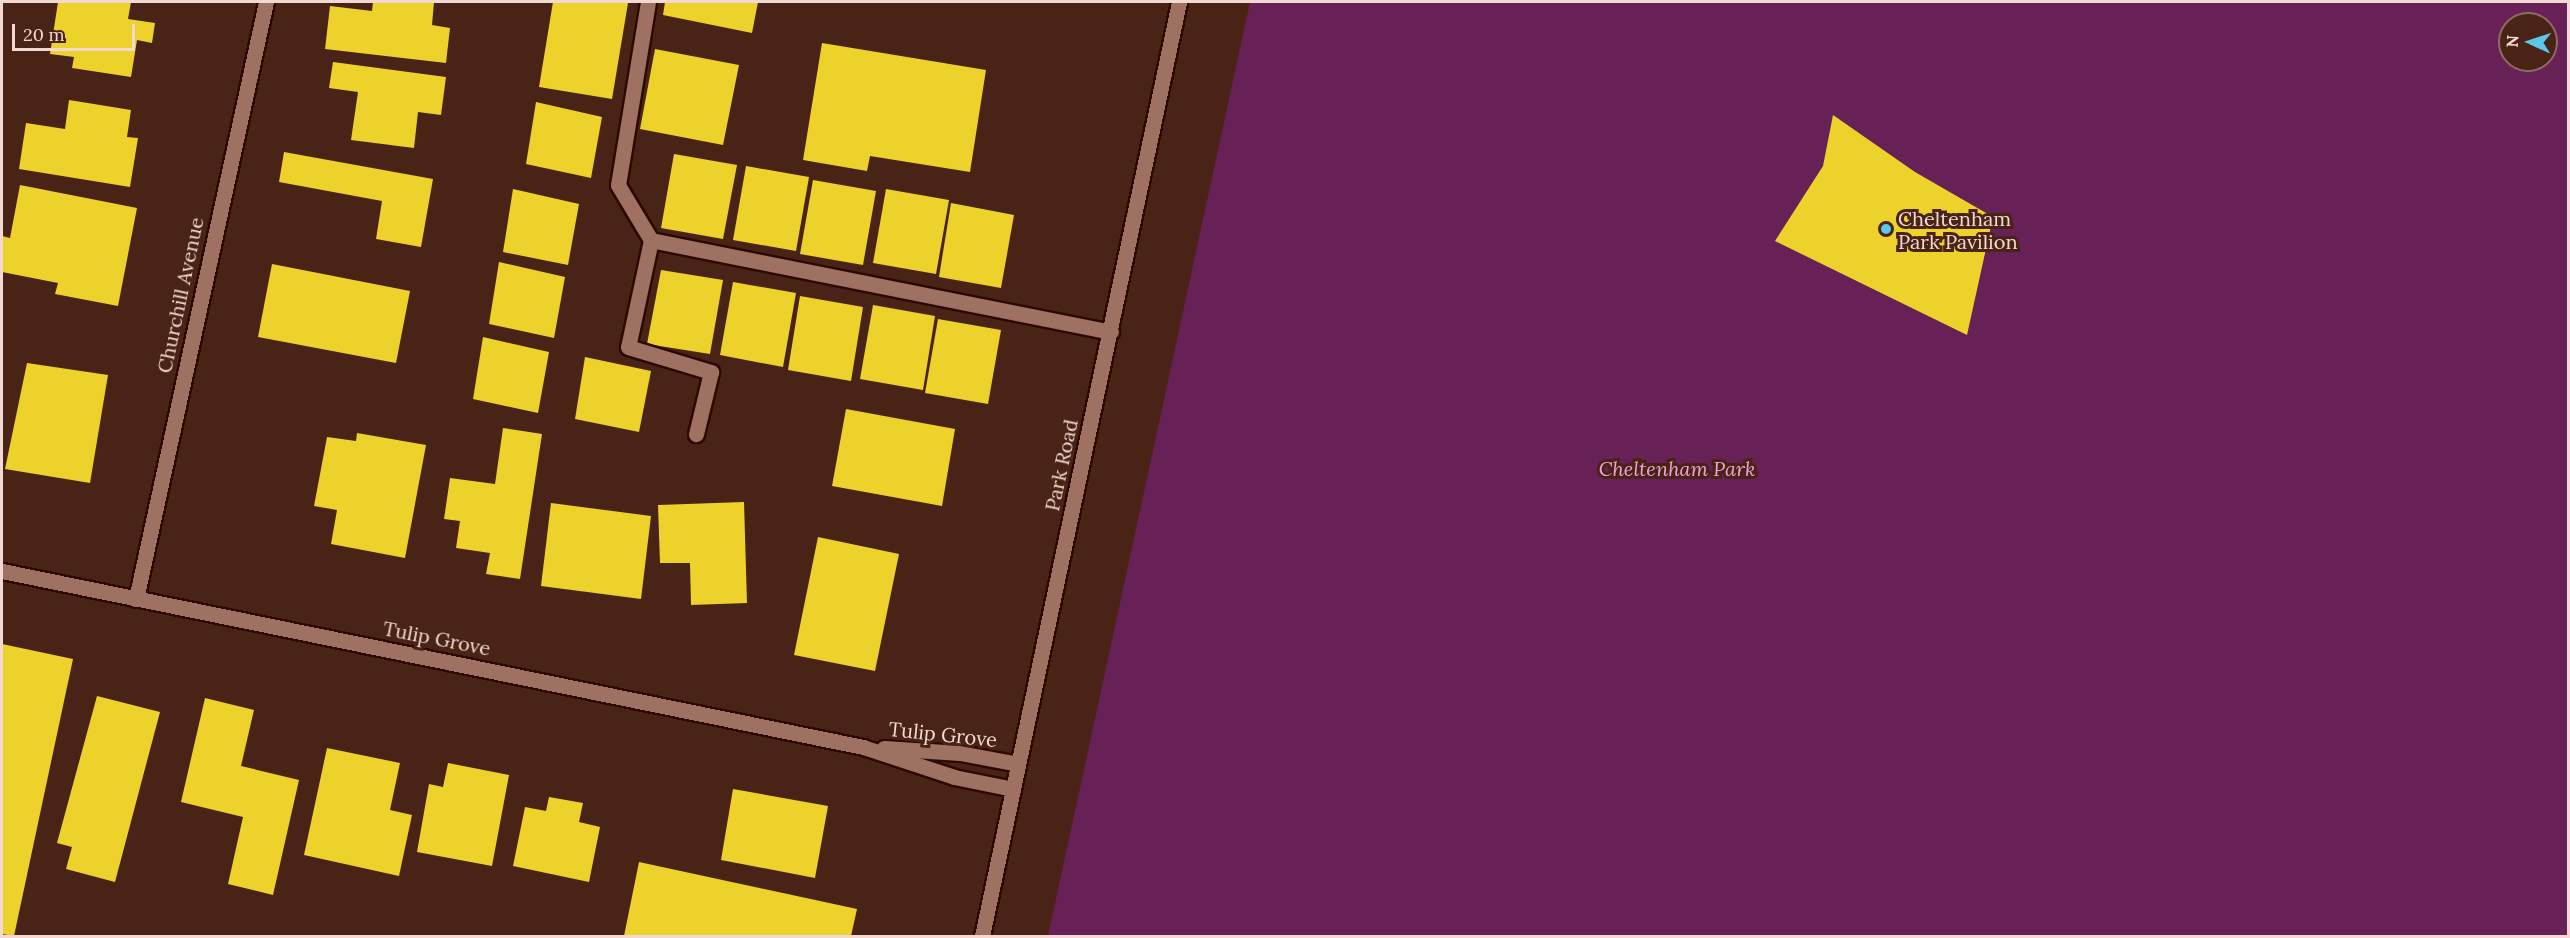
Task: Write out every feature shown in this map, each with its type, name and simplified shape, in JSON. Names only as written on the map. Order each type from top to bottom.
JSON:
[{"type":"street","name":"Churchill Avenue","points":[[136,599],[266,2]]},
{"type":"street","points":[[648,2],[618,184],[651,240],[628,347],[711,372],[696,434]]},
{"type":"street","name":"Park Road","points":[[982,936],[1179,2]]},
{"type":"street","points":[[651,240],[1111,332]]},
{"type":"street","name":"Tulip Grove","points":[[2,571],[864,747],[954,777],[1013,789]]},
{"type":"street","name":"Tulip Grove","points":[[864,747],[960,753],[1018,764]]},
{"type":"green space","name":"Cheltenham Park","points":[[1250,2],[2568,2],[2568,936],[1048,936]]},
{"type":"building","points":[[58,2],[131,2],[128,19],[155,23],[152,43],[137,40],[131,77],[72,68],[74,57],[50,54]]},
{"type":"building","points":[[373,2],[434,2],[432,25],[450,28],[446,63],[325,49],[330,6],[372,11]]},
{"type":"building","points":[[553,2],[628,3],[612,99],[539,87]]},
{"type":"building","points":[[665,2],[758,2],[752,33],[663,15]]},
{"type":"building","points":[[822,43],[986,70],[970,172],[870,156],[867,171],[803,160]]},
{"type":"building","points":[[655,49],[739,65],[723,145],[640,129]]},
{"type":"building","points":[[333,62],[446,77],[441,115],[418,112],[414,148],[351,140],[358,92],[329,88]]},
{"type":"building","points":[[69,100],[131,110],[127,137],[138,138],[130,187],[19,169],[26,123],[65,129]]},
{"type":"building","points":[[536,102],[602,117],[591,178],[526,164]]},
{"type":"building","name":"Cheltenham Park Pavilion","points":[[1833,115],[1915,172],[1993,217],[1967,335],[1775,241],[1823,166]]},
{"type":"building","points":[[284,152],[433,179],[421,247],[376,239],[382,201],[279,182]]},
{"type":"building","points":[[674,154],[737,165],[723,239],[661,228]]},
{"type":"building","points":[[746,166],[809,177],[796,251],[733,240]]},
{"type":"building","points":[[813,180],[876,191],[863,265],[800,254]]},
{"type":"building","points":[[20,185],[137,208],[118,306],[55,294],[58,283],[2,272],[2,236],[10,238]]},
{"type":"building","points":[[513,189],[579,204],[568,265],[503,252]]},
{"type":"building","points":[[886,189],[949,200],[936,274],[873,263]]},
{"type":"building","points":[[951,203],[1014,215],[1001,288],[939,277]]},
{"type":"building","points":[[499,262],[565,277],[554,338],[489,324]]},
{"type":"building","points":[[272,264],[410,291],[396,363],[258,337]]},
{"type":"building","points":[[661,270],[723,280],[710,354],[647,344]]},
{"type":"building","points":[[733,282],[796,293],[783,367],[720,355]]},
{"type":"building","points":[[800,296],[863,307],[851,381],[788,370]]},
{"type":"building","points":[[873,305],[935,316],[923,390],[860,379]]},
{"type":"building","points":[[938,319],[1001,330],[988,404],[925,393]]},
{"type":"building","points":[[483,337],[549,352],[538,413],[473,399]]},
{"type":"building","points":[[585,357],[651,371],[639,432],[575,419]]},
{"type":"building","points":[[27,363],[108,375],[90,483],[5,469]]},
{"type":"building","points":[[846,409],[955,429],[942,506],[832,486]]},
{"type":"building","points":[[503,428],[542,434],[520,579],[486,574],[490,553],[456,548],[460,521],[444,519],[450,478],[495,484]]},
{"type":"building","points":[[357,433],[426,445],[405,558],[331,544],[337,510],[314,506],[327,437],[356,441]]},
{"type":"building","points":[[744,502],[747,603],[691,605],[690,563],[660,563],[658,505]]},
{"type":"building","points":[[551,503],[651,516],[641,599],[541,586]]},
{"type":"building","points":[[818,537],[899,554],[875,671],[794,655]]},
{"type":"building","points":[[2,644],[73,659],[14,936],[2,934]]},
{"type":"building","points":[[97,696],[160,712],[115,882],[66,869],[72,847],[57,843]]},
{"type":"building","points":[[205,698],[254,710],[241,766],[299,780],[273,895],[228,884],[243,817],[181,802]]},
{"type":"building","points":[[327,748],[400,763],[390,810],[412,815],[399,876],[304,855]]},
{"type":"building","points":[[448,763],[509,775],[492,866],[417,852],[429,784],[443,787]]},
{"type":"building","points":[[733,789],[828,806],[815,878],[721,860]]},
{"type":"building","points":[[549,797],[583,803],[579,822],[600,827],[589,882],[513,866],[525,807],[546,811]]},
{"type":"building","points":[[639,862],[857,909],[851,936],[624,936]]},
{"type":"place","name":"Cheltenham Park Pavilion","points":[[1886,229]]}]
